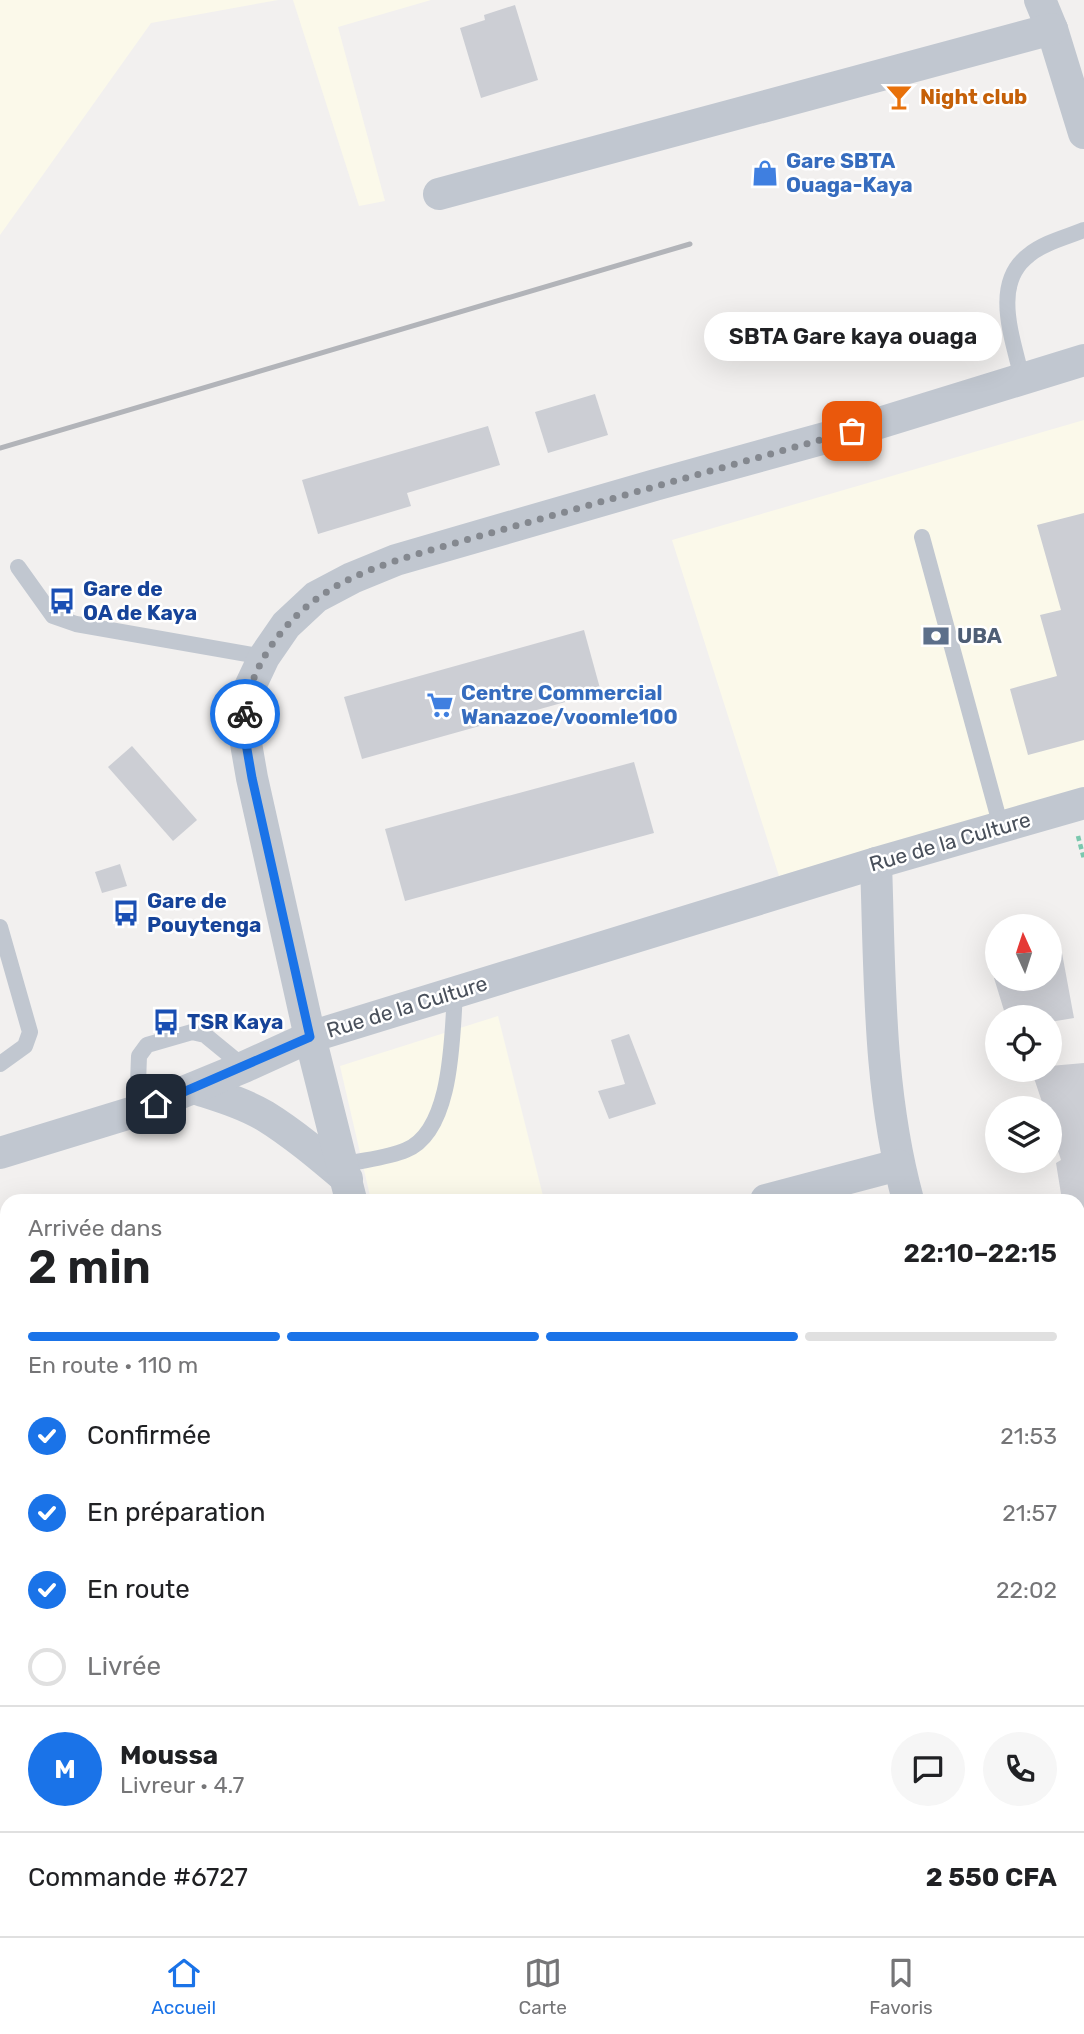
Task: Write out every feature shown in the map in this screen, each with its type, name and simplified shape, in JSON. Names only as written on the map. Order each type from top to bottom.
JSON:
[{"type":"street","points":[[1040,0],[1052,29],[1084,133]]},
{"type":"street","points":[[439,194],[1052,29]]},
{"type":"street","name":"Rue de la Culture","points":[[1084,360],[876,425],[668,481],[396,560],[352,578],[316,597],[286,625],[264,657],[248,691],[244,732],[310,1037],[876,863],[1084,803]]},
{"type":"street","points":[[876,863],[883,1060],[898,1165],[906,1194]]},
{"type":"street","points":[[0,1153],[137,1111],[244,1068],[310,1037],[347,1181]]},
{"type":"street","points":[[194,1088],[229,1099],[264,1116],[321,1157],[347,1181]]},
{"type":"street","points":[[789,1194],[898,1165]]},
{"type":"lane","points":[[1022,379],[1008,315],[1007,293],[1013,271],[1029,254],[1084,230]]},
{"type":"lane","points":[[922,537],[1001,827]]},
{"type":"lane","points":[[18,567],[53,616],[76,624],[264,657]]},
{"type":"lane","points":[[0,927],[30,1032],[25,1046],[0,1064]]},
{"type":"lane","points":[[347,1181],[407,1150],[424,1137],[447,1088],[455,993]]},
{"type":"lane","points":[[137,1111],[139,1056],[147,1045],[192,1031],[205,1035],[244,1068]]},
{"type":"shaded area","points":[[0,0],[278,0],[151,23],[0,235]]},
{"type":"shaded area","points":[[293,0],[431,0],[338,27],[385,201],[359,206]]},
{"type":"shaded area","name":"UBA","points":[[1084,420],[1084,787],[779,876],[672,540]]},
{"type":"shaded area","points":[[498,1016],[542,1194],[370,1194],[340,1066]]},
{"type":"building","points":[[515,5],[538,80],[481,98],[460,28],[485,20],[484,15]]},
{"type":"building","points":[[595,394],[608,435],[548,453],[535,412]]},
{"type":"building","points":[[488,426],[500,465],[407,493],[411,506],[318,534],[302,480]]},
{"type":"building","points":[[1084,513],[1084,740],[1028,755],[1010,689],[1057,676],[1040,615],[1061,610],[1037,525]]},
{"type":"building","points":[[584,630],[601,692],[362,759],[344,697]]},
{"type":"building","points":[[132,746],[197,820],[173,841],[108,767]]},
{"type":"building","points":[[634,762],[654,833],[405,901],[385,829]]},
{"type":"building","points":[[120,864],[127,886],[102,893],[95,872]]},
{"type":"building","points":[[1062,953],[1074,1018],[1062,1020],[1062,1005],[1002,1005],[998,991],[1062,991]]},
{"type":"building","points":[[629,1034],[656,1104],[609,1119],[598,1091],[625,1084],[611,1040]]},
{"type":"building","points":[[1084,1063],[1084,1194],[1061,1194],[1058,1173],[1062,1173],[1062,1096],[1040,1096],[1035,1082],[1062,1082],[1062,1065]]},
{"type":"railway","points":[[0,448],[690,244]]},
{"type":"way so far","points":[[245,714],[248,691],[264,657],[286,625],[316,597],[352,578],[396,560],[852,431]]},
{"type":"place","name":"Night club","points":[[899,97]]},
{"type":"place","name":"Gare SBTA Ouaga-Kaya","points":[[765,173]]},
{"type":"place","name":"SBTA Gare kaya ouaga","points":[[852,431]]},
{"type":"place","name":"Gare de OA de Kaya","points":[[62,601]]},
{"type":"place","name":"UBA","points":[[936,636]]},
{"type":"place","name":"Centre Commercial Wanazoe/voomle100","points":[[440,705]]},
{"type":"place","name":"Gare de Pouytenga","points":[[126,913]]},
{"type":"place","name":"TSR Kaya","points":[[166,1022]]},
{"type":"route","points":[[156,1104],[310,1037],[252,778],[244,732],[245,714]]}]
